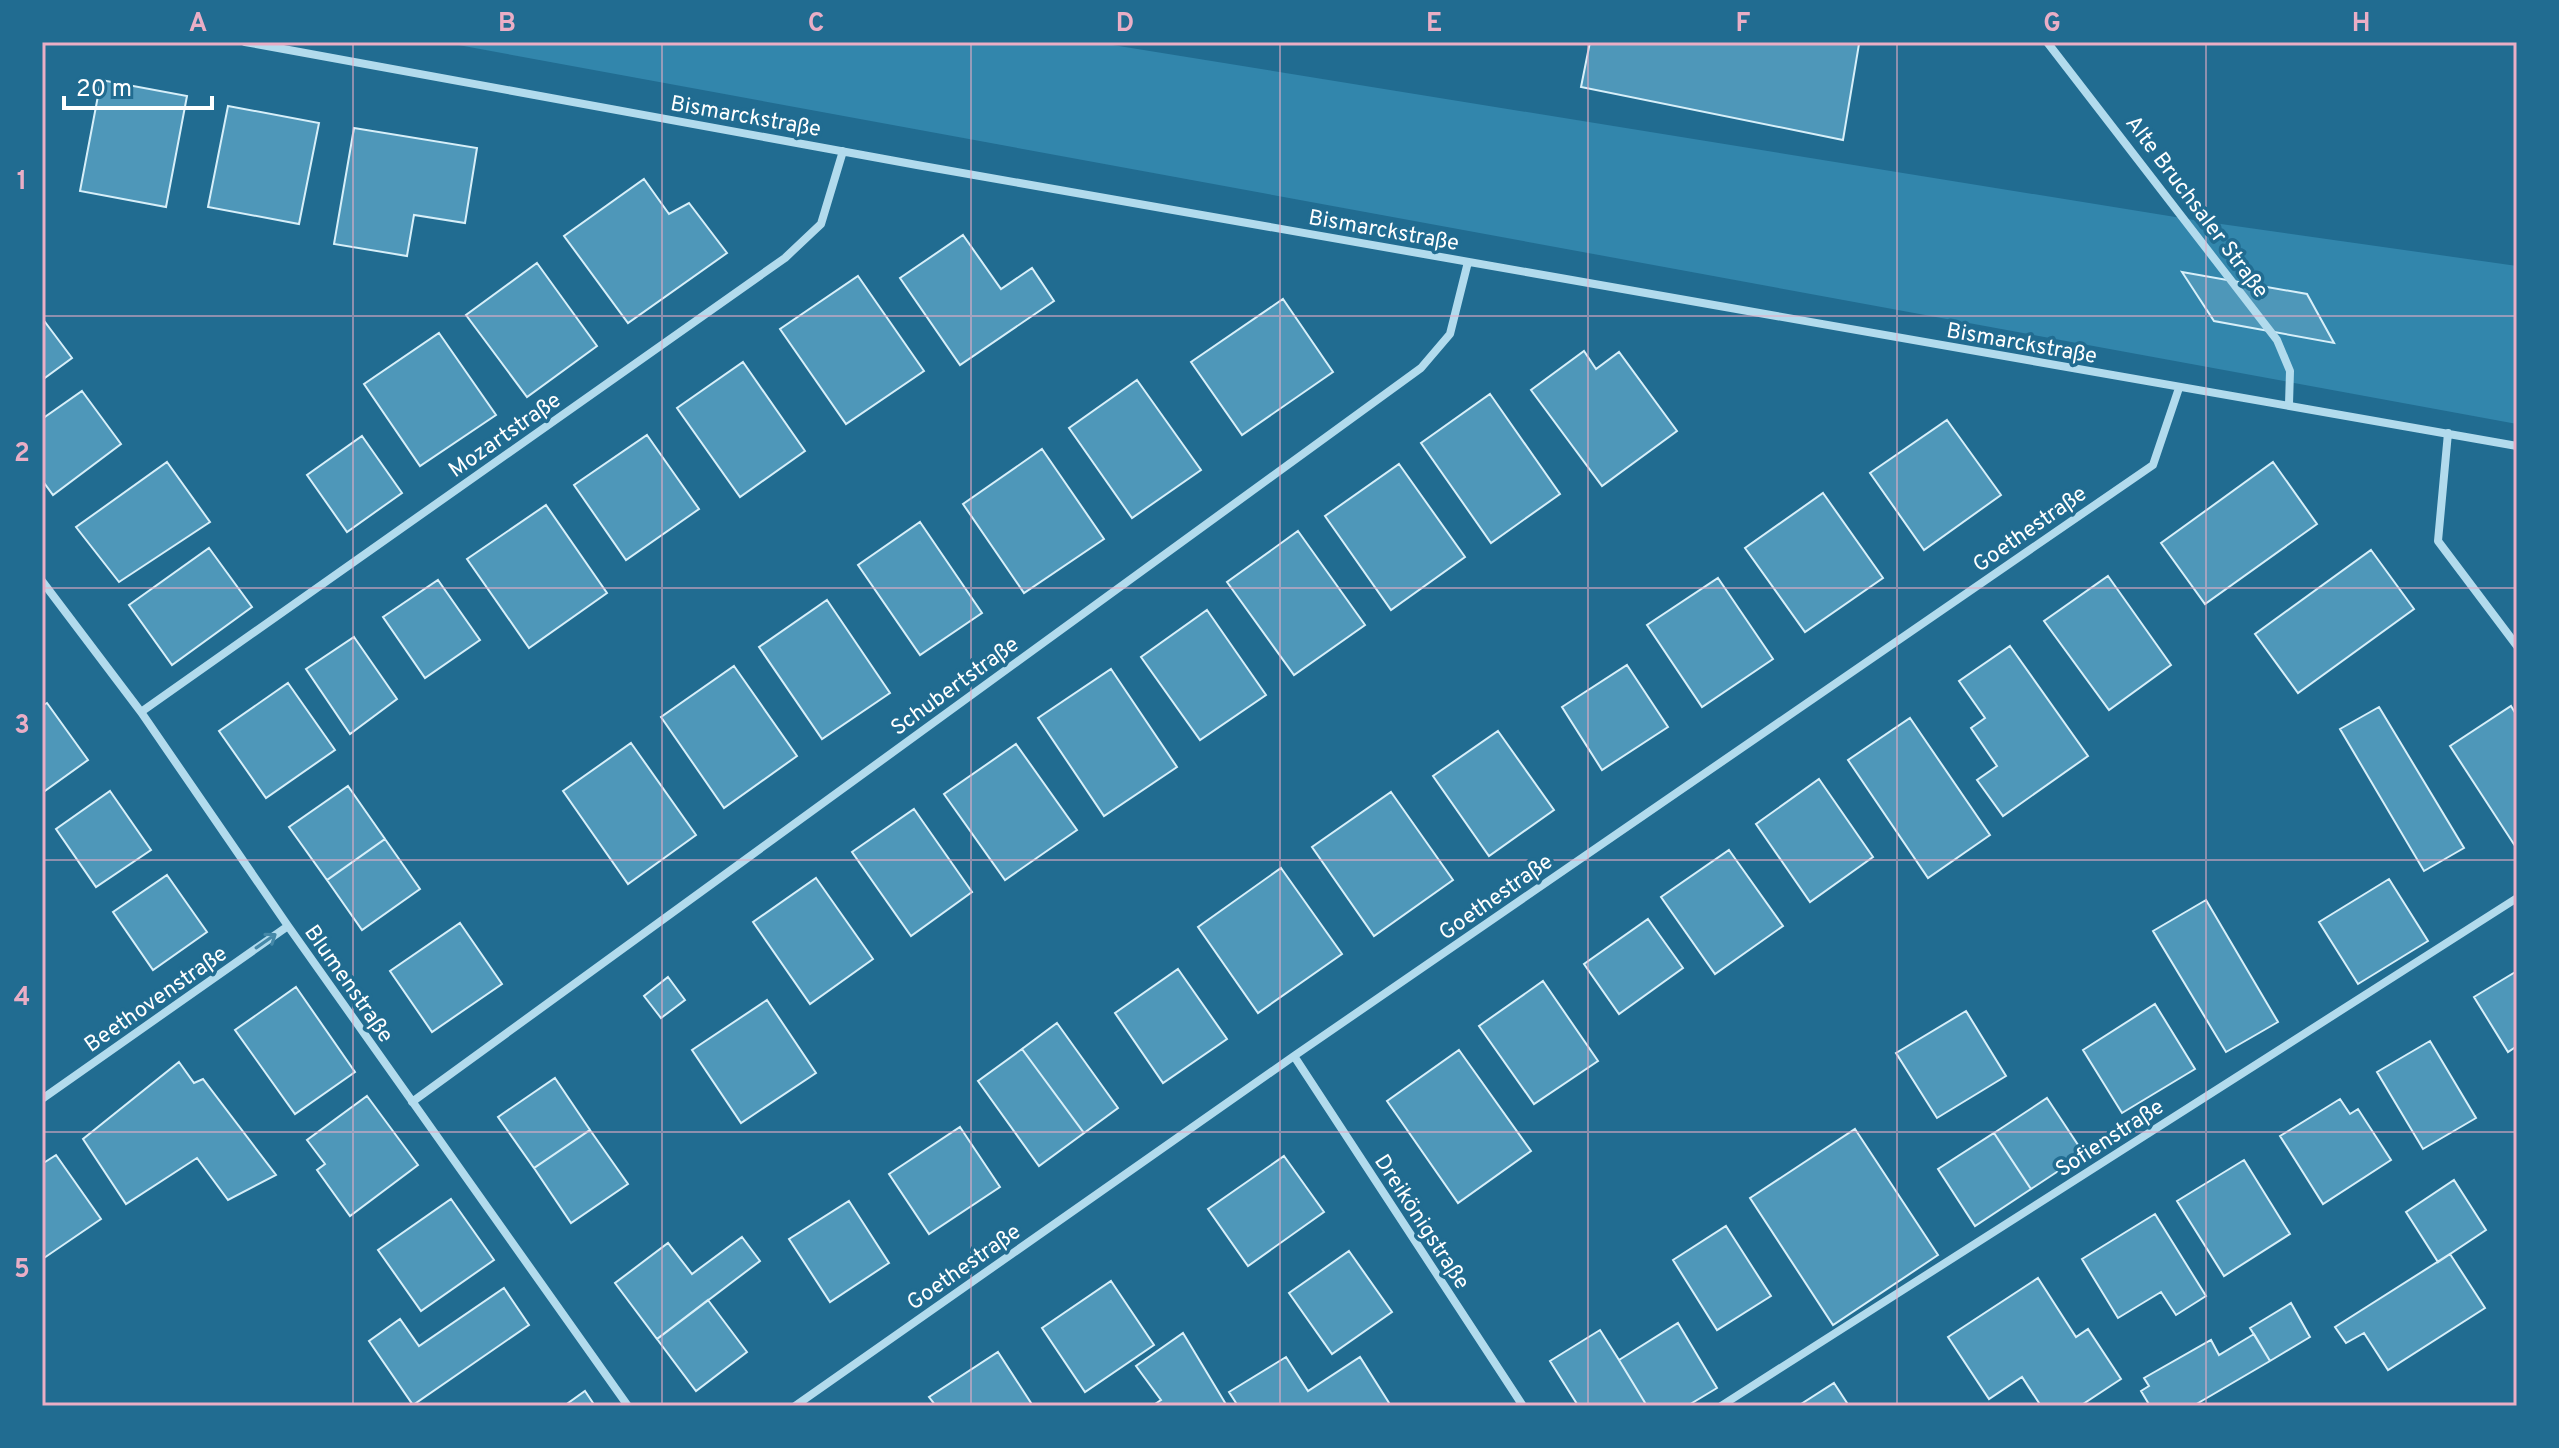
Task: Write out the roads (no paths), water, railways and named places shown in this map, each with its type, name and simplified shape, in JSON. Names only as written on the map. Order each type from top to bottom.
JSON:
[{"type":"street","name":"Bismarckstraße","points":[[245,42],[843,151],[2517,446]]},
{"type":"street","name":"Alte Bruchsaler Straße","points":[[2047,42],[2277,340],[2290,371],[2289,404]]},
{"type":"street","name":"Mozartstraße","points":[[141,712],[785,258],[821,224],[843,151]]},
{"type":"street","name":"Schubertstraße","points":[[412,1102],[1421,368],[1450,334],[1468,262]]},
{"type":"street","name":"Goethestraße","points":[[795,1406],[1294,1056],[2153,465],[2179,388]]},
{"type":"street","points":[[2448,433],[2438,541],[2517,646]]},
{"type":"street","name":"Blumenstraße","points":[[42,581],[141,712],[288,926],[628,1406]]},
{"type":"street","name":"Sofienstraße","points":[[1721,1406],[2517,898]]},
{"type":"street","name":"Beethovenstraße","points":[[42,1099],[288,926]]},
{"type":"street","name":"Dreikönigstraße","points":[[1294,1056],[1523,1406]]}]
